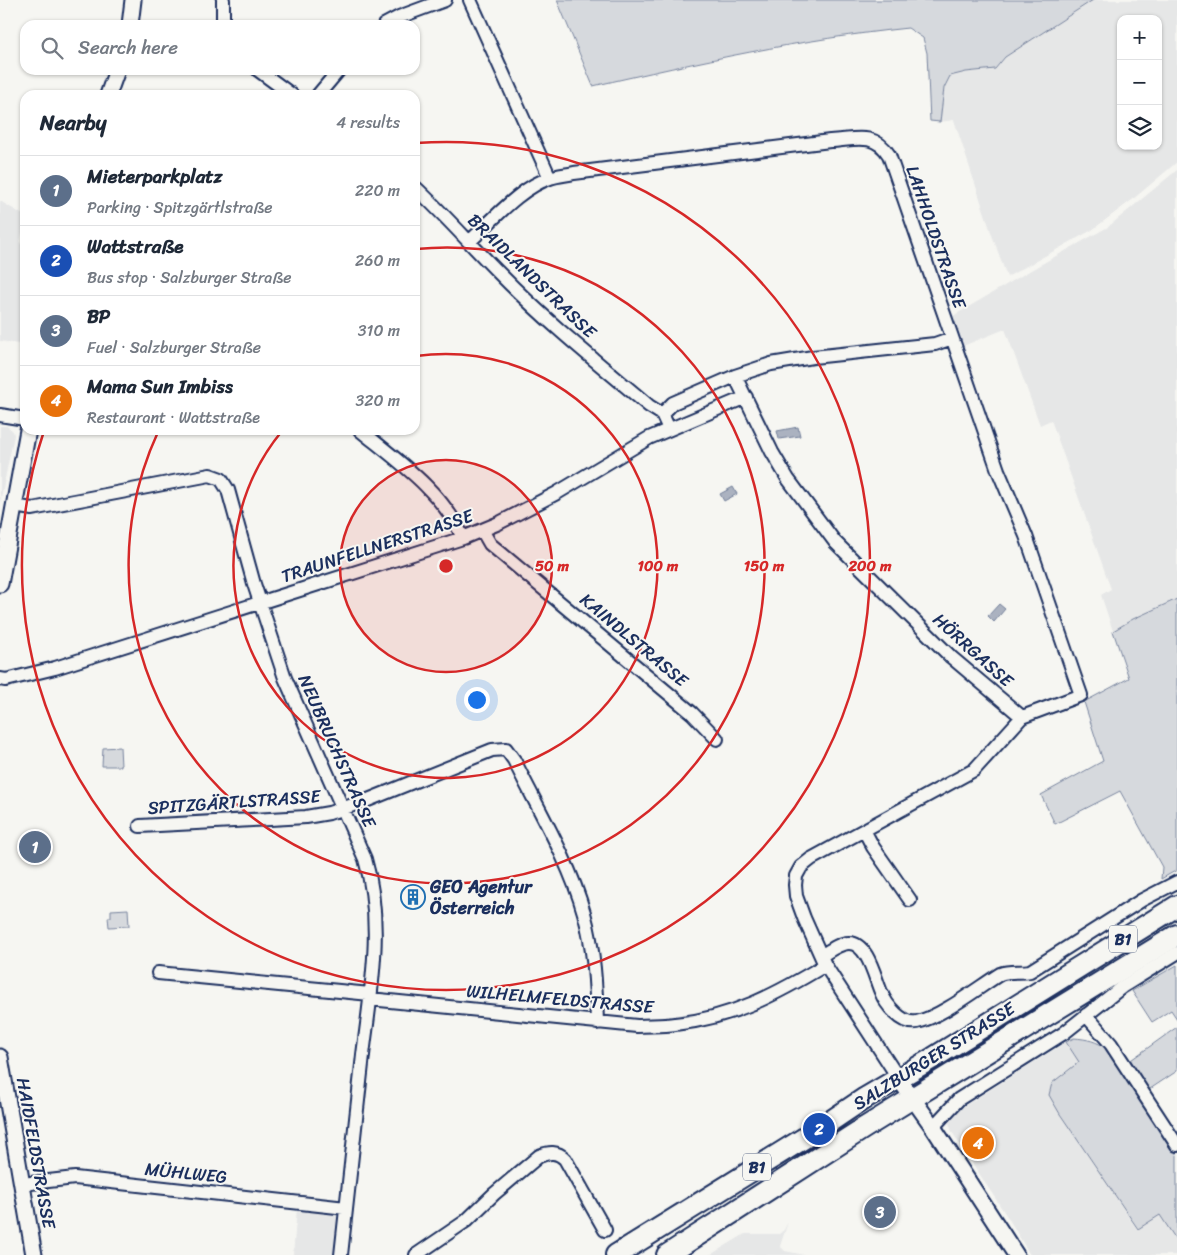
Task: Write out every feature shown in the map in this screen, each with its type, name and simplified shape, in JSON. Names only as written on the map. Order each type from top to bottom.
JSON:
[{"type":"main road","name":"SALZBURGER STRASSE","points":[[616,1255],[819,1129],[865,1098],[899,1079],[1177,906]]},
{"type":"main road","name":"SALZBURGER STRASSE","points":[[666,1255],[912,1098],[1177,935]]},
{"type":"street","points":[[131,20],[133,0]]},
{"type":"street","points":[[223,0],[223,20]]},
{"type":"street","points":[[395,20],[445,0]]},
{"type":"street","points":[[470,0],[550,178]]},
{"type":"street","points":[[110,90],[115,75]]},
{"type":"street","points":[[265,75],[285,90]]},
{"type":"street","points":[[322,90],[335,75]]},
{"type":"street","name":"LAHHOLDSTRASSE","points":[[470,241],[518,197],[532,186],[550,178],[574,173],[830,142],[866,139],[883,146],[889,155],[998,470],[1026,536],[1081,694],[1022,717]]},
{"type":"street","name":"BRAIDLANDSTRASSE","points":[[420,192],[470,241],[499,274],[548,321],[649,406],[662,414]]},
{"type":"street","points":[[669,429],[662,414],[673,403],[735,376],[771,364],[790,360],[935,344],[952,338]]},
{"type":"street","name":"HÖRRGASSE","points":[[735,376],[772,452],[788,479],[835,542],[952,657],[1022,717]]},
{"type":"street","name":"TRAUNFELLNERSTRASSE","points":[[0,679],[6,680],[55,668],[463,538],[557,493],[649,438],[746,397]]},
{"type":"street","points":[[0,415],[20,418]]},
{"type":"street","points":[[0,584],[27,435]]},
{"type":"street","points":[[366,435],[426,487],[457,523],[463,538]]},
{"type":"street","name":"NEUBRUCHSTRASSE","points":[[14,506],[32,509],[210,476],[215,476],[224,482],[228,490],[260,603],[285,678],[366,859],[372,881],[375,937],[370,997],[340,1255]]},
{"type":"street","name":"KAINDLSTRASSE","points":[[482,530],[490,544],[613,644],[692,713],[717,739]]},
{"type":"street","points":[[1016,1255],[933,1127],[899,1079],[823,960],[804,918],[796,896],[795,885],[796,876],[811,859],[974,770],[1022,717]]},
{"type":"street","name":"SPITZGÄRTLSTRASSE","points":[[140,826],[306,817],[329,813],[492,750],[506,749],[514,760],[564,860],[585,914],[596,987],[597,1023]]},
{"type":"street","points":[[864,830],[873,847],[910,900]]},
{"type":"street","name":"SALZBURGER STRASSE","points":[[823,960],[844,944],[851,943],[858,946],[873,967],[881,993],[892,1009],[903,1019],[909,1022],[917,1022],[951,1005],[1000,974],[1007,971],[1018,973],[1030,971],[1142,900],[1177,882]]},
{"type":"street","points":[[933,1127],[959,1099],[1064,1033],[1122,987],[1177,953]]},
{"type":"street","name":"WILHELMFELDSTRASSE","points":[[158,973],[637,1026],[675,1024],[710,1018],[746,1006],[778,993],[823,960]]},
{"type":"street","points":[[1086,1015],[1111,1044],[1177,1145]]},
{"type":"street","name":"HAIDFELDSTRASSE","points":[[0,1057],[34,1255]]},
{"type":"street","points":[[416,1255],[454,1230],[509,1181],[539,1156],[547,1152],[560,1155],[565,1159],[605,1230]]},
{"type":"street","name":"MÜHLWEG","points":[[22,1184],[75,1178],[346,1208]]},
{"type":"shaded area","points":[[557,0],[1093,0],[1005,57],[995,69],[950,76],[944,88],[940,122],[930,121],[927,53],[923,38],[908,28],[789,45],[593,86]]},
{"type":"shaded area","points":[[1093,0],[1177,0],[1177,162],[1132,200],[1092,230],[1007,277],[954,120],[940,122],[944,88],[950,76],[995,69],[1005,57]]},
{"type":"shaded area","points":[[1177,170],[1177,599],[1133,619],[1113,631],[1101,595],[1111,589],[1051,420],[1040,425],[1005,329],[963,346],[953,316],[1108,227]]},
{"type":"shaded area","points":[[0,201],[20,213],[20,344],[0,341]]},
{"type":"shaded area","points":[[0,426],[7,426],[13,431],[14,435],[0,503]]},
{"type":"shaded area","points":[[798,427],[800,436],[779,439],[777,431]]},
{"type":"shaded area","points":[[733,487],[737,494],[724,501],[720,494]]},
{"type":"shaded area","points":[[1177,599],[1177,870],[1161,879],[1162,867],[1120,791],[1055,824],[1041,795],[1103,761],[1084,702],[1129,678],[1113,631],[1133,619]]},
{"type":"shaded area","points":[[999,604],[1005,609],[994,622],[988,616]]},
{"type":"shaded area","points":[[120,747],[121,766],[102,766],[103,748]]},
{"type":"shaded area","points":[[128,909],[129,926],[109,927],[108,917],[111,917],[111,910]]},
{"type":"shaded area","points":[[1177,965],[1177,1019],[1171,1010],[1152,1022],[1132,991]]},
{"type":"shaded area","points":[[1177,1027],[1177,1071],[1147,1091],[1128,1062]]},
{"type":"shaded area","points":[[1074,1038],[1092,1041],[1107,1049],[1177,1155],[1177,1241],[1160,1215],[1138,1229],[1049,1095],[1052,1083],[1079,1062],[1066,1042]]},
{"type":"shaded area","points":[[1066,1042],[1080,1062],[1064,1073],[1060,1114],[1137,1229],[1160,1215],[1177,1241],[1177,1255],[1030,1255],[952,1132],[949,1123],[955,1112]]},
{"type":"shaded area","points":[[297,1208],[340,1214],[334,1255],[293,1255]]},
{"type":"shaded area","points":[[788,1222],[780,1246],[785,1251],[804,1255],[710,1255],[745,1234],[779,1234],[784,1230]]},
{"type":"place","name":"Mieterparkplatz","points":[[35,847]]},
{"type":"place","name":"GEO Agentur Österreich","points":[[413,897]]},
{"type":"place","name":"Wattstraße","points":[[819,1129]]},
{"type":"place","name":"Mama Sun Imbiss","points":[[978,1143]]},
{"type":"place","name":"BP","points":[[880,1212]]}]
